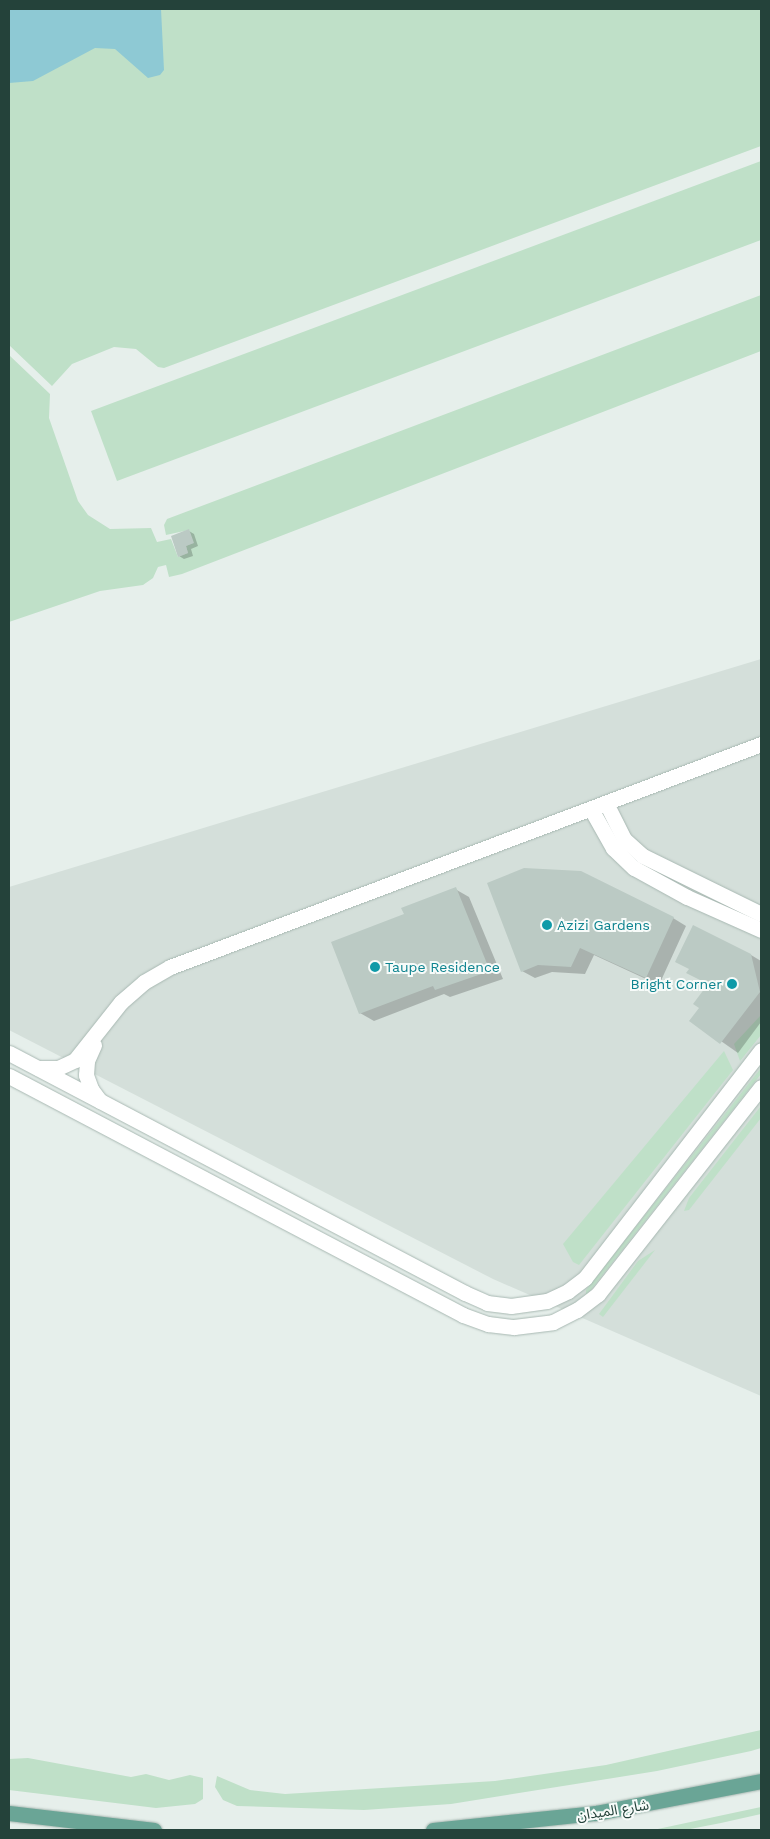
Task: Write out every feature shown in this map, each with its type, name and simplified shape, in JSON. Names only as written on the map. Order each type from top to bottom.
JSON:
[{"type":"main road","name":"شارع الميدان","points":[[433,1830],[596,1813],[761,1781]]},
{"type":"main road","points":[[9,1812],[154,1830]]},
{"type":"street","points":[[38,1068],[58,1068],[70,1064],[84,1051],[102,1025],[132,992],[170,967],[761,744]]},
{"type":"street","points":[[606,803],[617,828],[643,856],[761,914]]},
{"type":"street","points":[[592,809],[613,848],[634,868],[687,897],[761,930]]},
{"type":"street","points":[[100,1100],[91,1089],[86,1068],[102,1025]]},
{"type":"street","points":[[9,1053],[476,1299],[499,1305],[523,1306],[558,1297],[592,1270],[761,1050]]},
{"type":"street","points":[[9,1076],[476,1320],[501,1327],[527,1327],[565,1317],[588,1303],[607,1284],[761,1087]]},
{"type":"street","points":[[211,1182],[221,1164]]},
{"type":"street","points":[[558,1297],[565,1317]]},
{"type":"shaded area","points":[[761,659],[761,1396],[493,1279],[9,1030],[9,887]]},
{"type":"green space","points":[[9,9],[761,9],[761,146],[164,368],[158,367],[136,349],[114,347],[72,364],[52,386],[9,345]]},
{"type":"green space","points":[[761,161],[761,240],[117,481],[91,411]]},
{"type":"green space","points":[[761,295],[761,351],[182,574],[169,577],[166,565],[158,567],[153,578],[143,585],[100,591],[9,622],[9,355],[50,394],[49,418],[78,501],[88,515],[110,529],[151,528],[157,542],[171,539],[178,557],[188,553],[186,546],[193,543],[189,530],[166,535],[164,525],[167,519]]},
{"type":"green space","points":[[761,1015],[761,1035],[740,1061],[734,1044]]},
{"type":"green space","points":[[724,1051],[733,1070],[579,1265],[573,1262],[563,1244]]},
{"type":"green space","points":[[761,1068],[761,1074],[586,1296],[586,1290]]},
{"type":"green space","points":[[761,1106],[761,1118],[689,1210],[684,1211],[689,1198]]},
{"type":"green space","points":[[655,1250],[603,1317],[599,1314],[638,1261]]},
{"type":"green space","points":[[761,1730],[761,1748],[751,1751],[657,1771],[451,1804],[364,1810],[237,1806],[223,1800],[215,1787],[217,1776],[250,1790],[285,1794],[495,1781],[606,1765]]},
{"type":"green space","points":[[28,1758],[131,1777],[146,1774],[169,1780],[190,1775],[203,1778],[203,1799],[195,1804],[156,1808],[9,1790],[9,1759]]},
{"type":"green space","points":[[761,1807],[761,1814],[721,1823],[685,1830],[653,1830]]},
{"type":"water","points":[[9,9],[161,9],[164,70],[160,75],[148,78],[115,49],[95,48],[33,81],[9,83]]},
{"type":"building","points":[[189,529],[194,543],[186,546],[188,553],[178,557],[171,536]]},
{"type":"building","name":"Azizi Gardens","points":[[524,868],[581,871],[674,917],[646,978],[580,948],[571,967],[538,965],[521,972],[487,883]]},
{"type":"building","points":[[456,887],[490,971],[435,990],[433,986],[359,1014],[331,942],[404,914],[401,908]]},
{"type":"building","name":"Bright Corner","points":[[693,925],[751,954],[760,992],[720,1044],[689,1021],[699,1008],[693,1004],[708,984],[686,973],[689,969],[675,962]]},
{"type":"place","name":"Azizi Gardens","points":[[547,925]]},
{"type":"place","name":"Taupe Residence","points":[[375,967]]},
{"type":"place","name":"Bright Corner","points":[[732,984]]}]
